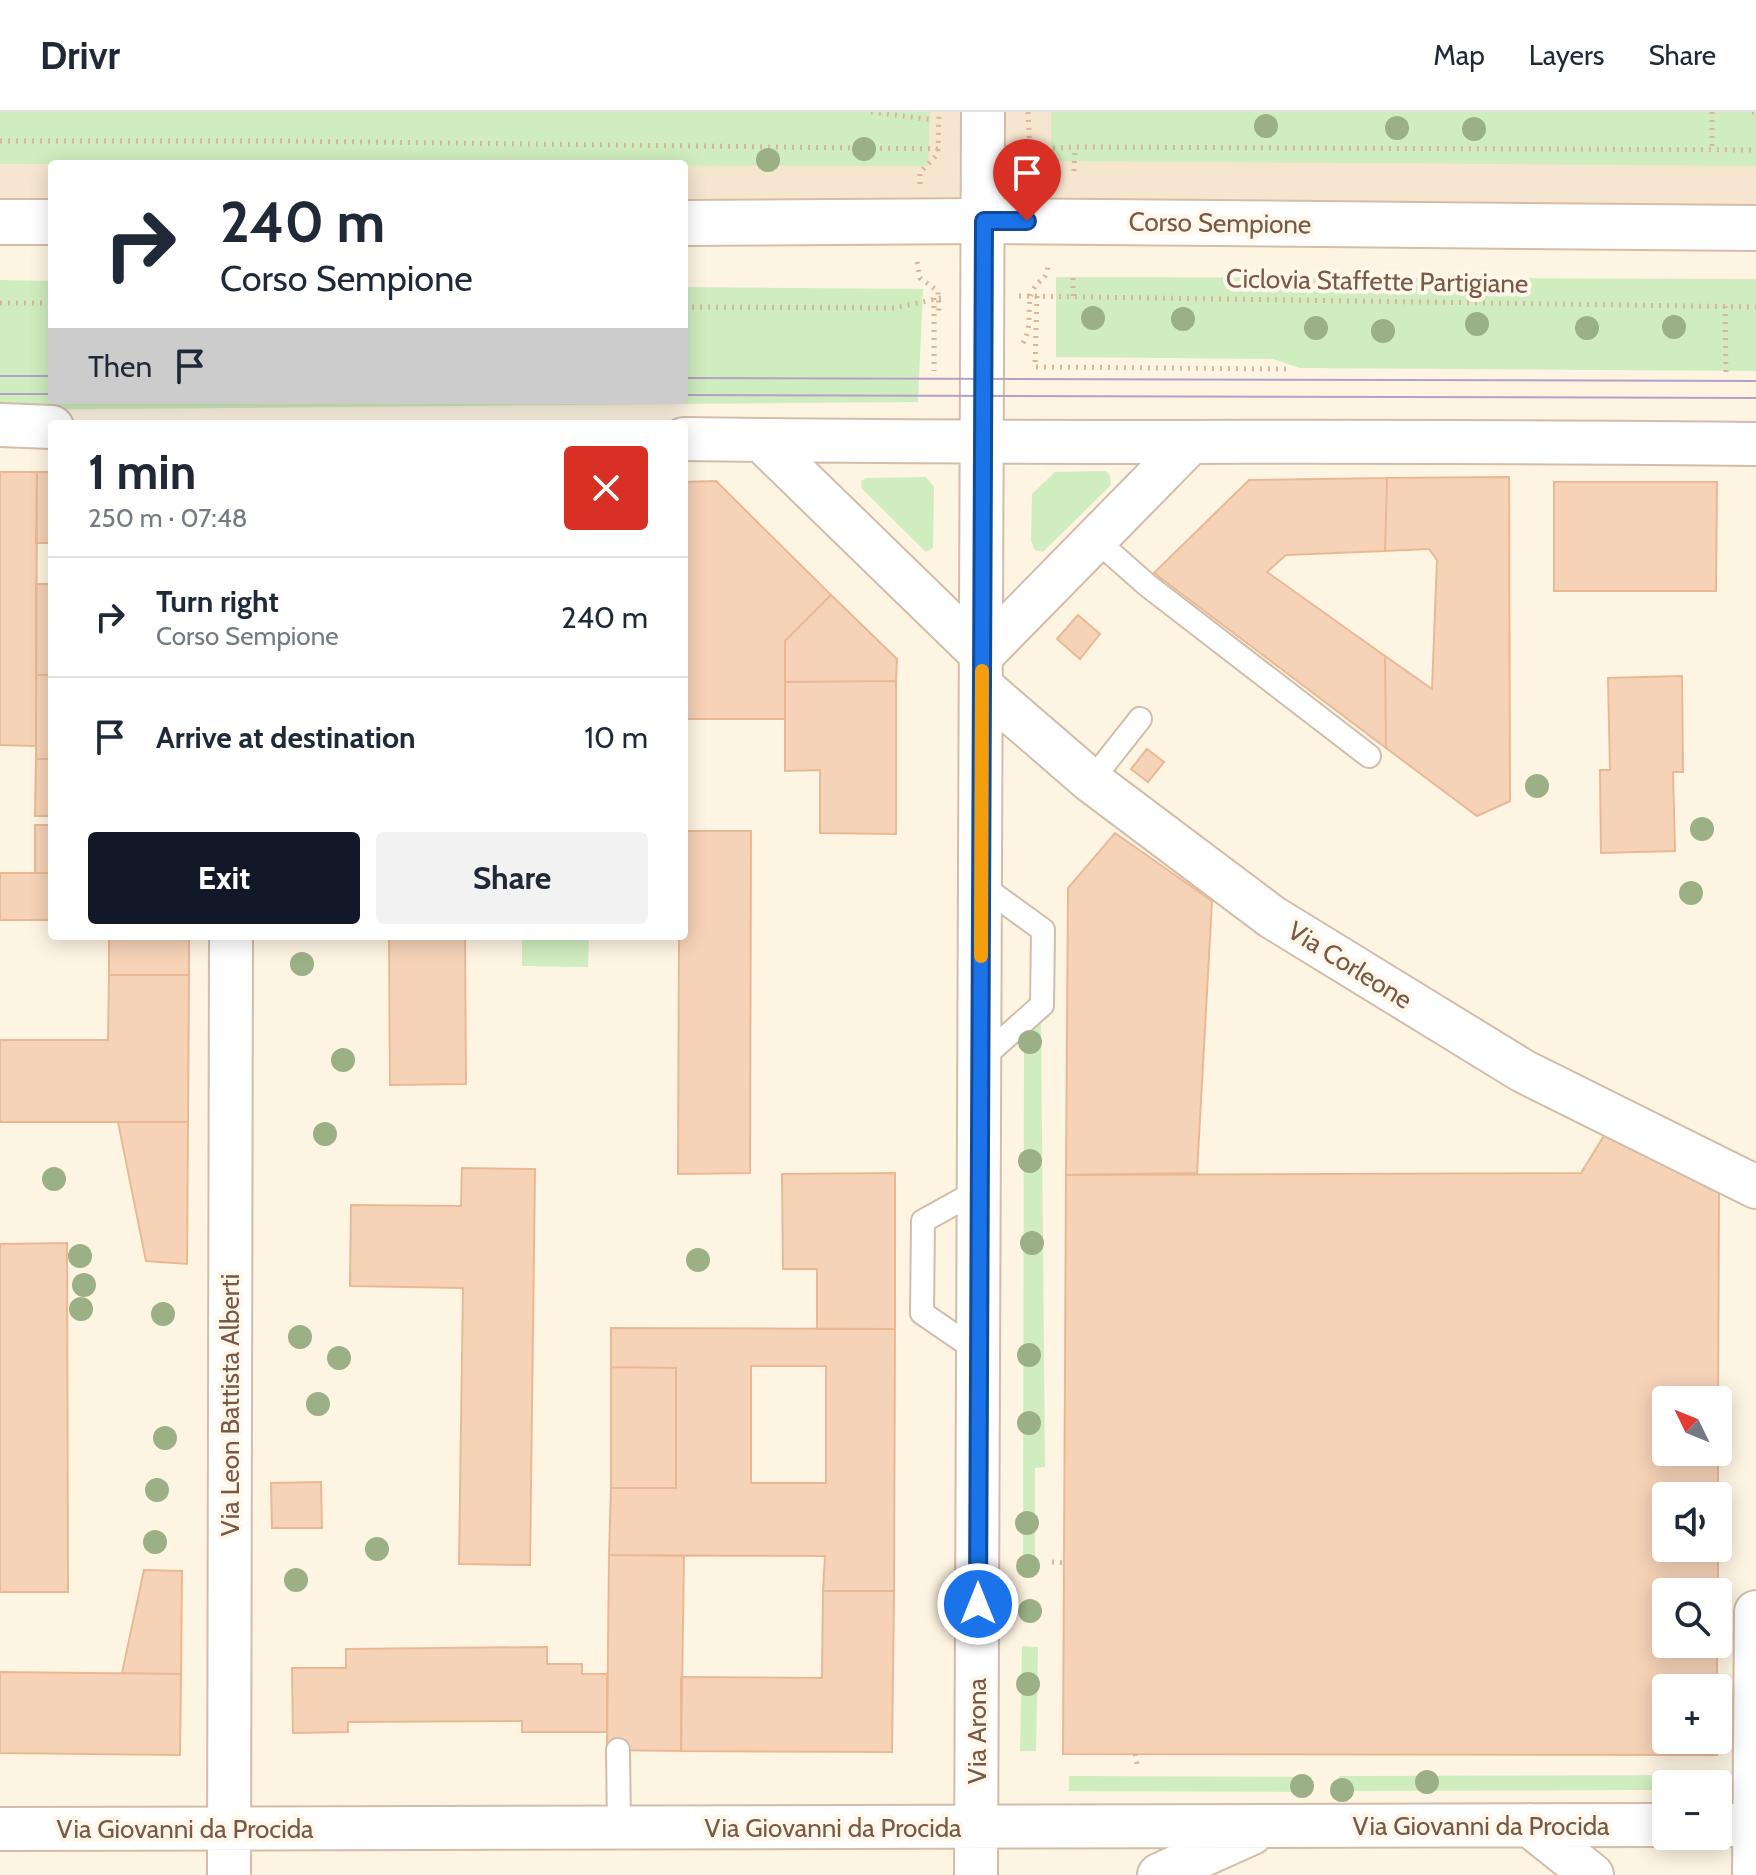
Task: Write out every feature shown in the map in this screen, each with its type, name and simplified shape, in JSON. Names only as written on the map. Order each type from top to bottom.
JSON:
[{"type":"main road","name":"Corso Sempione","points":[[688,223],[984,221],[1756,228]]},
{"type":"main road","points":[[0,222],[48,222]]},
{"type":"street","name":"Via Arona","points":[[976,1875],[983,112]]},
{"type":"street","points":[[0,425],[48,427]]},
{"type":"street","points":[[688,439],[1189,444],[1756,444]]},
{"type":"street","points":[[762,441],[982,671],[1095,539],[1189,444]]},
{"type":"street","name":"Via Corleone","points":[[982,671],[1091,781],[1272,917],[1523,1071],[1756,1187]]},
{"type":"street","name":"Via Leon Battista Alberti","points":[[229,1875],[231,940]]},
{"type":"street","points":[[1754,1875],[1743,1825],[1756,1612]]},
{"type":"street","points":[[1529,1825],[1592,1875]]},
{"type":"street","name":"Via Giovanni da Procida","points":[[0,1829],[1652,1825]]},
{"type":"street","points":[[1159,1875],[1268,1826]]},
{"type":"lane","points":[[1095,539],[1147,585],[1369,756]]},
{"type":"lane","points":[[1091,781],[1140,719]]},
{"type":"lane","points":[[980,1060],[1042,1005],[1043,960],[1043,930],[981,885]]},
{"type":"lane","points":[[979,1190],[923,1221],[922,1313],[979,1352]]},
{"type":"lane","points":[[618,1750],[619,1828]]},
{"type":"path","points":[[871,112],[934,120]]},
{"type":"path","points":[[920,172],[936,156],[939,112]]},
{"type":"path","points":[[1028,112],[1028,150],[1047,171]]},
{"type":"path","points":[[1712,112],[1712,149]]},
{"type":"path","points":[[0,141],[938,149]]},
{"type":"path","points":[[1028,150],[1075,147],[1756,150]]},
{"type":"path","points":[[1074,171],[1075,147]]},
{"type":"path","points":[[1073,276],[1073,296]]},
{"type":"path","name":"Ciclovia Staffette Partigiane","points":[[1028,295],[1756,307]]},
{"type":"path","points":[[1037,296],[1035,367],[1288,369]]},
{"type":"path","points":[[688,307],[895,308],[943,297]]},
{"type":"path","points":[[934,298],[934,371]]},
{"type":"path","points":[[0,303],[48,303]]},
{"type":"path","points":[[1725,306],[1726,373]]},
{"type":"path","points":[[1052,1562],[1065,1563]]},
{"type":"path","points":[[1135,1754],[1138,1769]]},
{"type":"shaded area","points":[[0,112],[1756,112],[1756,221],[688,214],[688,160],[48,160],[48,218],[0,217]]},
{"type":"green space","points":[[0,112],[930,112],[928,166],[688,165],[688,160],[48,160],[48,164],[0,164]]},
{"type":"green space","points":[[1051,112],[1756,112],[1756,166],[1051,161]]},
{"type":"green space","points":[[1056,277],[1756,279],[1756,371],[1300,368],[1273,359],[1056,357]]},
{"type":"green space","points":[[0,280],[48,281],[48,404],[688,404],[688,287],[923,289],[918,402],[0,410]]},
{"type":"green space","points":[[1106,471],[1111,485],[1043,552],[1035,550],[1031,541],[1032,494],[1055,472]]},
{"type":"green space","points":[[926,477],[934,487],[933,548],[926,552],[862,489],[861,481],[866,478]]},
{"type":"green space","points":[[522,940],[589,940],[588,967],[522,966]]},
{"type":"green space","points":[[1041,1019],[1045,1467],[1035,1468],[1035,1564],[1023,1564],[1024,1035]]},
{"type":"green space","points":[[1022,1646],[1038,1647],[1036,1751],[1020,1751]]},
{"type":"green space","points":[[1652,1775],[1652,1790],[1339,1791],[1339,1776]]},
{"type":"green space","points":[[1069,1776],[1308,1777],[1308,1792],[1069,1791]]},
{"type":"building","points":[[0,472],[37,472],[36,746],[0,745]]},
{"type":"building","points":[[37,472],[48,472],[48,543],[36,543]]},
{"type":"building","points":[[1509,477],[1510,801],[1477,816],[1386,748],[1385,656],[1432,689],[1437,560],[1429,549],[1385,551],[1387,478]]},
{"type":"building","points":[[1387,478],[1385,551],[1286,555],[1267,572],[1385,656],[1386,748],[1154,573],[1249,480]]},
{"type":"building","points":[[716,481],[831,595],[785,641],[785,719],[688,719],[688,482]]},
{"type":"building","points":[[1554,482],[1717,482],[1716,591],[1554,591]]},
{"type":"building","points":[[36,584],[48,584],[48,675],[36,675]]},
{"type":"building","points":[[831,595],[897,659],[896,681],[785,682],[785,641]]},
{"type":"building","points":[[1078,615],[1100,634],[1080,659],[1057,639]]},
{"type":"building","points":[[36,675],[48,675],[48,759],[36,759]]},
{"type":"building","points":[[1682,676],[1683,772],[1673,772],[1675,851],[1601,853],[1600,770],[1610,770],[1608,678]]},
{"type":"building","points":[[896,681],[896,834],[820,833],[820,770],[785,771],[785,682]]},
{"type":"building","points":[[1147,749],[1164,762],[1148,782],[1131,769]]},
{"type":"building","points":[[36,759],[48,759],[48,816],[35,816]]},
{"type":"building","points":[[35,825],[48,825],[48,873],[35,873]]},
{"type":"building","points":[[688,831],[751,831],[750,1173],[678,1174],[679,940],[688,940]]},
{"type":"building","points":[[1115,833],[1212,901],[1197,1173],[1066,1175],[1068,888]]},
{"type":"building","points":[[0,873],[48,873],[48,920],[0,920]]},
{"type":"building","points":[[109,940],[189,940],[189,975],[109,975]]},
{"type":"building","points":[[389,940],[465,940],[466,1084],[390,1085]]},
{"type":"building","points":[[109,975],[189,975],[188,1122],[0,1122],[0,1040],[108,1040]]},
{"type":"building","points":[[118,1122],[188,1122],[187,1264],[146,1261]]},
{"type":"building","points":[[1605,1134],[1719,1193],[1718,1386],[1652,1386],[1652,1466],[1718,1466],[1718,1482],[1652,1482],[1652,1562],[1718,1562],[1718,1578],[1652,1578],[1652,1658],[1717,1658],[1717,1674],[1652,1674],[1652,1754],[1717,1755],[1063,1754],[1066,1175],[1581,1173]]},
{"type":"building","points":[[462,1168],[535,1169],[530,1565],[459,1564],[463,1288],[350,1286],[351,1205],[461,1206]]},
{"type":"building","points":[[895,1173],[895,1329],[817,1329],[817,1269],[783,1269],[782,1174]]},
{"type":"building","points":[[67,1243],[68,1592],[0,1592],[0,1244]]},
{"type":"building","points":[[611,1328],[895,1329],[894,1591],[823,1591],[825,1556],[609,1555],[611,1488],[676,1488],[676,1368],[611,1367]],"holes":[[[751,1366],[826,1366],[826,1483],[751,1483]]]},
{"type":"building","points":[[611,1367],[676,1368],[676,1488],[611,1488]]},
{"type":"building","points":[[321,1482],[322,1528],[272,1528],[271,1483]]},
{"type":"building","points":[[609,1555],[684,1556],[681,1751],[607,1750]]},
{"type":"building","points":[[144,1570],[182,1571],[181,1674],[122,1673]]},
{"type":"building","points":[[823,1591],[894,1591],[892,1752],[681,1751],[681,1677],[822,1678]]},
{"type":"building","points":[[547,1647],[547,1664],[582,1664],[582,1674],[607,1674],[607,1732],[522,1732],[522,1721],[348,1722],[348,1732],[293,1733],[292,1668],[346,1668],[346,1649]]},
{"type":"building","points":[[0,1672],[181,1674],[180,1755],[0,1753]]},
{"type":"tram line","points":[[0,376],[48,376]]},
{"type":"tram line","points":[[688,378],[1756,381]]},
{"type":"tram line","points":[[0,394],[48,394]]},
{"type":"tram line","points":[[688,395],[1756,398]]},
{"type":"slow traffic","points":[[981,956],[982,671]]},
{"type":"route","points":[[978,1604],[984,221],[1027,221]]}]
